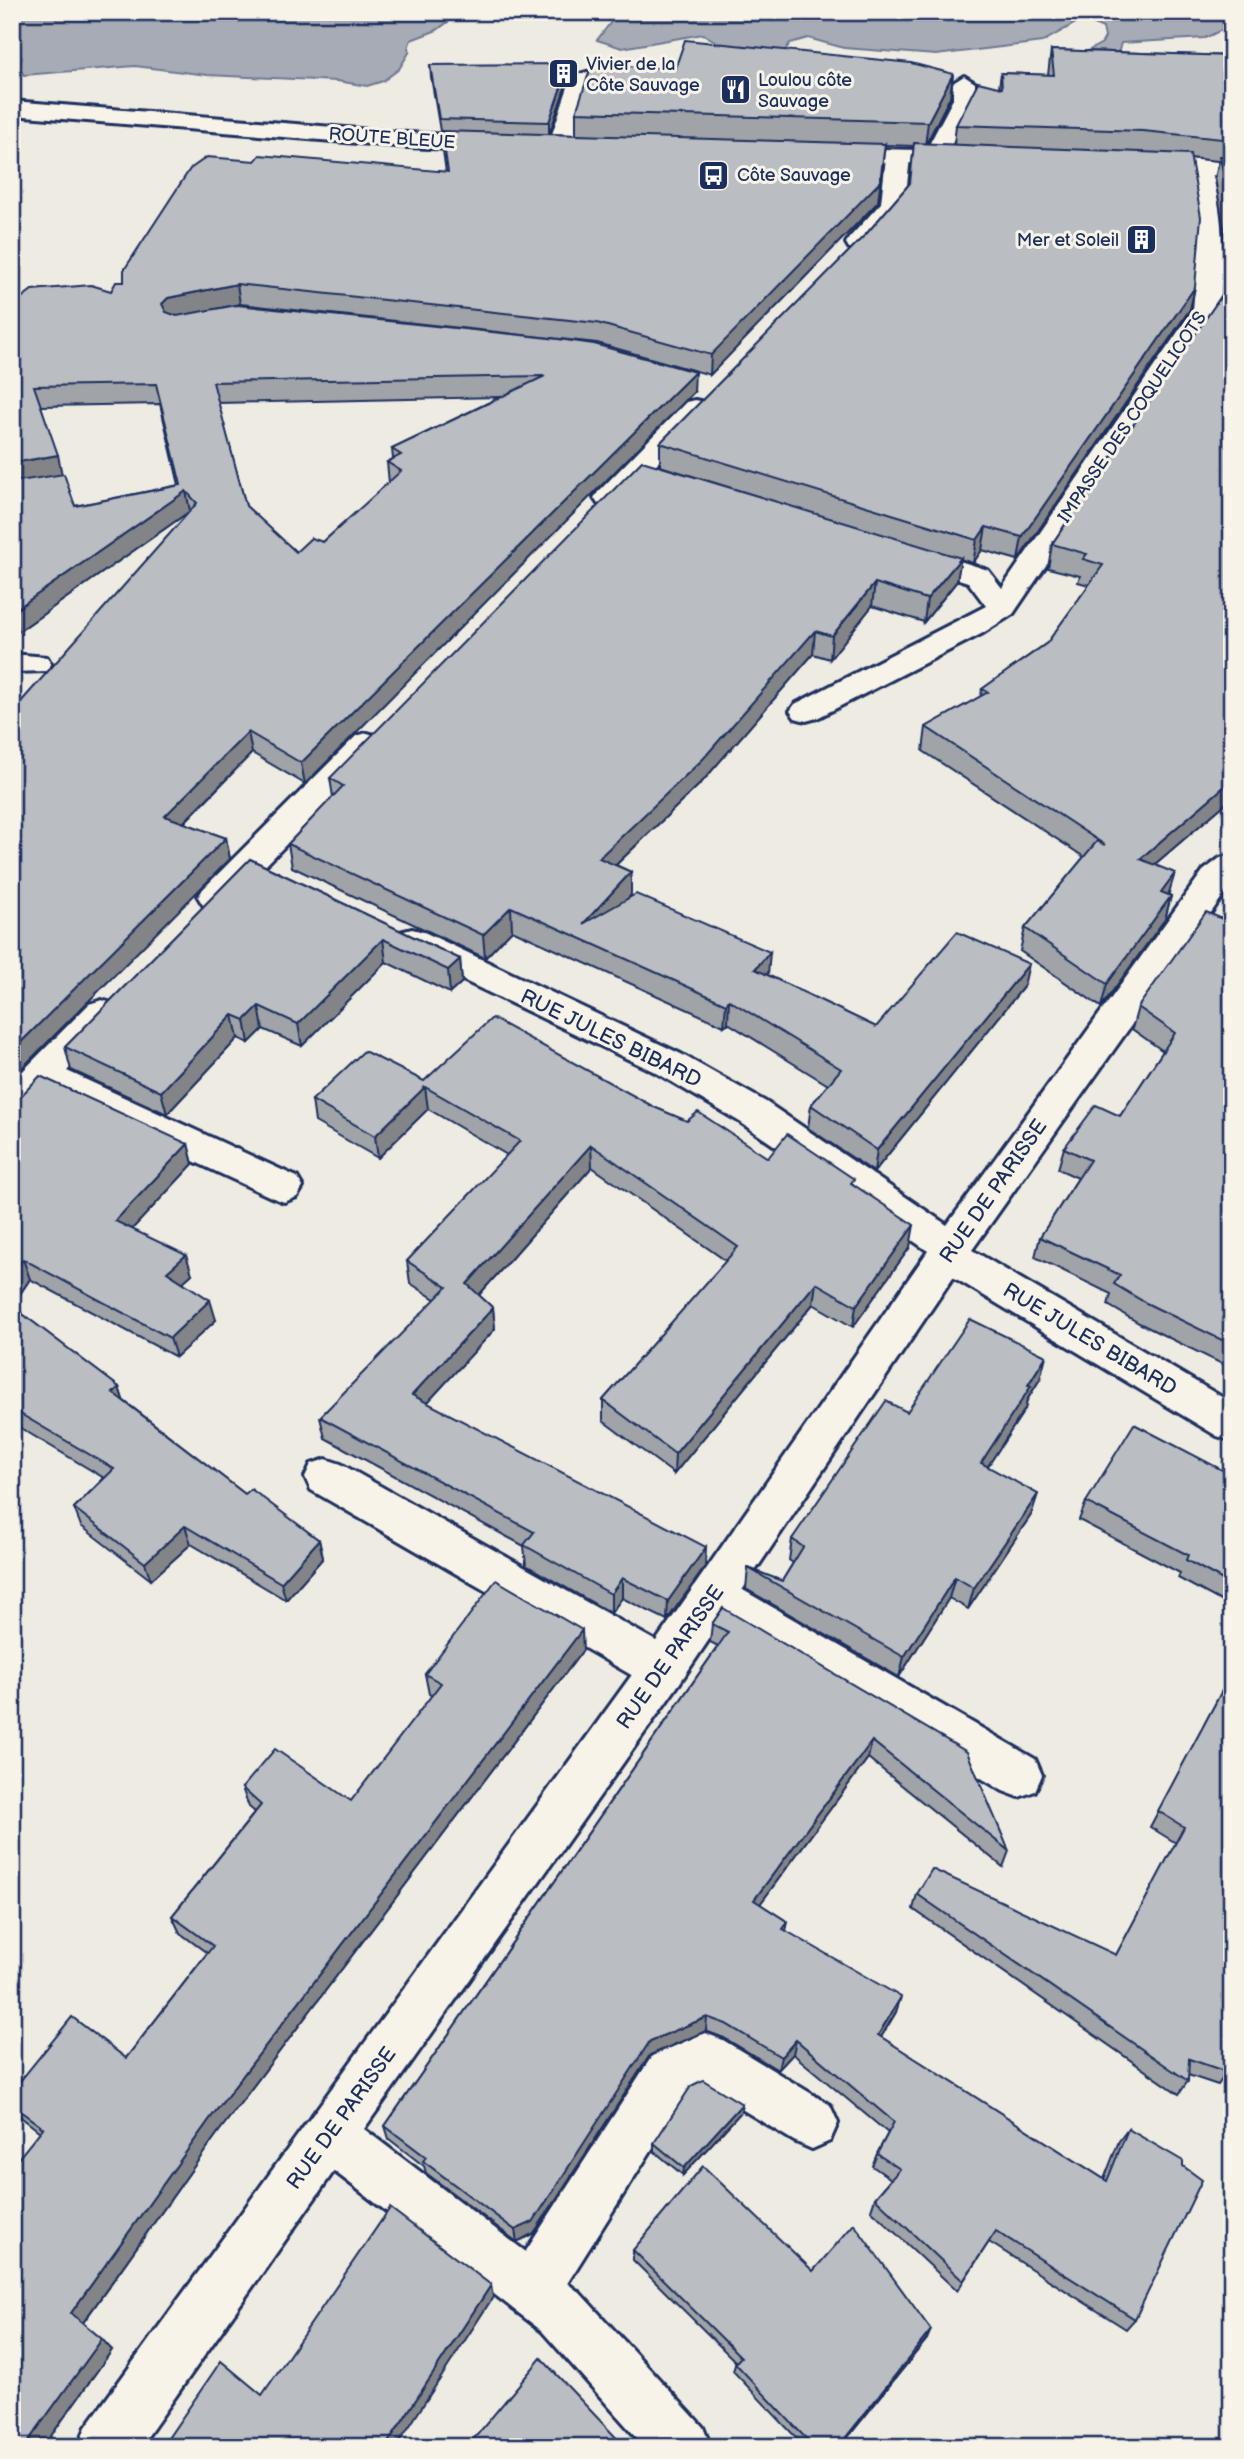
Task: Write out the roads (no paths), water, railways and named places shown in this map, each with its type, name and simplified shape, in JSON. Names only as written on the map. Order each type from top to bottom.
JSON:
[{"type":"street","points":[[534,150],[570,106],[581,81],[598,76],[660,81]]},
{"type":"street","points":[[934,158],[964,99],[964,83]]},
{"type":"street","name":"ROUTE BLEUE","points":[[12,108],[585,153]]},
{"type":"street","name":"ROUTE BLEUE","points":[[12,120],[386,152],[534,150]]},
{"type":"street","points":[[809,161],[897,163],[989,165],[934,158],[897,163]]},
{"type":"street","points":[[837,266],[893,204],[897,163]]},
{"type":"street","points":[[1113,168],[1142,175],[1199,168],[1232,170]]},
{"type":"street","name":"IMPASSE DES COQUELICOTS","points":[[1003,608],[1206,310],[1212,282],[1205,191],[1199,168]]},
{"type":"street","points":[[589,517],[647,473],[715,387]]},
{"type":"street","points":[[806,710],[972,627],[1003,608],[978,576],[884,547]]},
{"type":"street","points":[[192,921],[387,723]]},
{"type":"street","points":[[249,863],[286,881]]},
{"type":"street","name":"RUE DE PARISSE","points":[[106,2447],[663,1669],[951,1250],[1215,879],[1232,866]]},
{"type":"street","name":"RUE JULES BIBARD","points":[[385,928],[668,1063],[753,1112],[951,1250],[1232,1424]]},
{"type":"street","points":[[12,1105],[126,988]]},
{"type":"street","points":[[41,1075],[285,1187]]},
{"type":"street","points":[[326,1477],[663,1669]]},
{"type":"street","points":[[714,1596],[1019,1775]]},
{"type":"street","points":[[532,2290],[670,2074],[705,2058],[812,2123]]},
{"type":"street","points":[[329,2135],[561,2312],[683,2447]]},
{"type":"place","name":"Vivier de la Côte Sauvage","points":[[563,74]]},
{"type":"place","name":"Loulou côte Sauvage","points":[[735,90]]},
{"type":"place","name":"Côte Sauvage","points":[[714,175]]},
{"type":"place","name":"Mer et Soleil","points":[[1142,240]]}]
